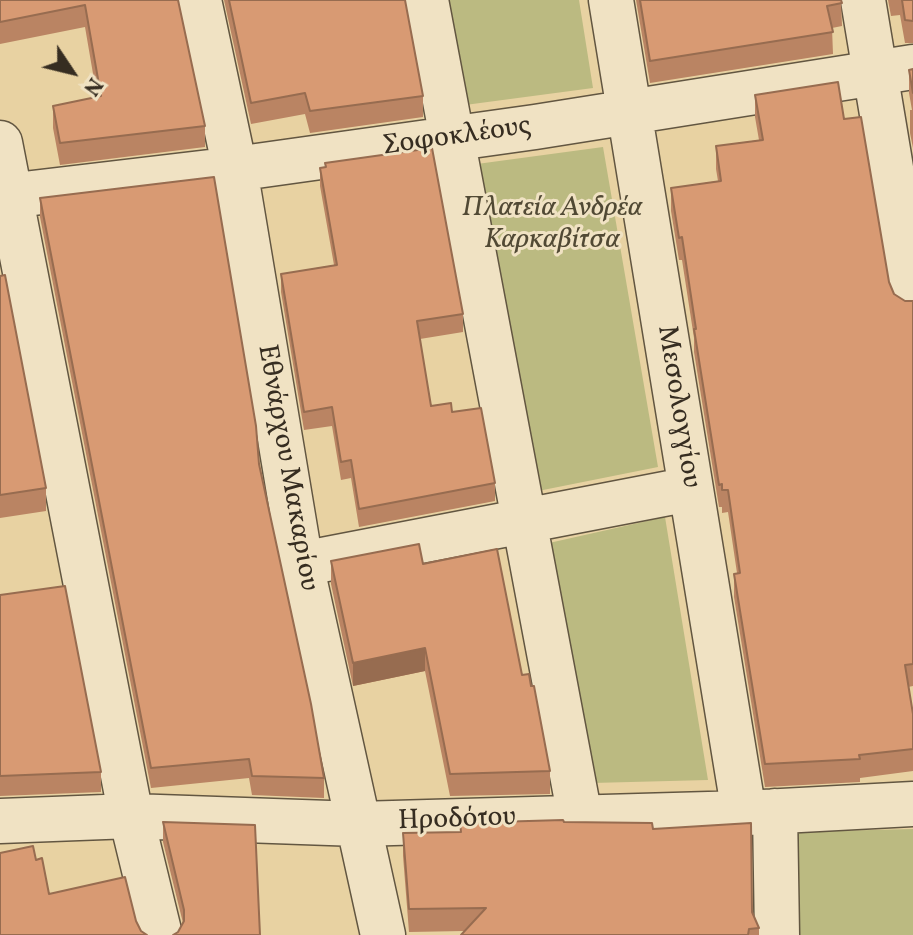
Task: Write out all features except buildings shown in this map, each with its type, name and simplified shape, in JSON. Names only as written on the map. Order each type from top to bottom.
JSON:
[{"type":"street","name":"Εθνάρχου Μακαρίου","points":[[199,0],[235,169],[301,564],[383,935]]},
{"type":"street","points":[[426,0],[580,817]]},
{"type":"street","name":"Μεσολογγίου","points":[[611,0],[690,489],[760,812],[777,935]]},
{"type":"street","points":[[863,0],[894,70],[913,300]]},
{"type":"street","name":"Σοφοκλέους","points":[[5,197],[235,169],[628,114],[894,70]]},
{"type":"street","points":[[0,143],[5,197],[131,816],[160,935]]},
{"type":"street","points":[[301,564],[690,489]]},
{"type":"street","name":"Ηροδότου","points":[[0,821],[131,816],[358,824],[760,812],[913,804]]},
{"type":"green space","points":[[445,0],[579,0],[593,88],[465,105]]},
{"type":"green space","name":"Πλατεία Ανδρέα Καρκαβίτσα","points":[[603,147],[658,467],[538,491],[477,164]]},
{"type":"green space","points":[[665,517],[708,780],[592,783],[549,543]]},
{"type":"green space","points":[[913,829],[913,935],[791,935],[786,832]]}]
